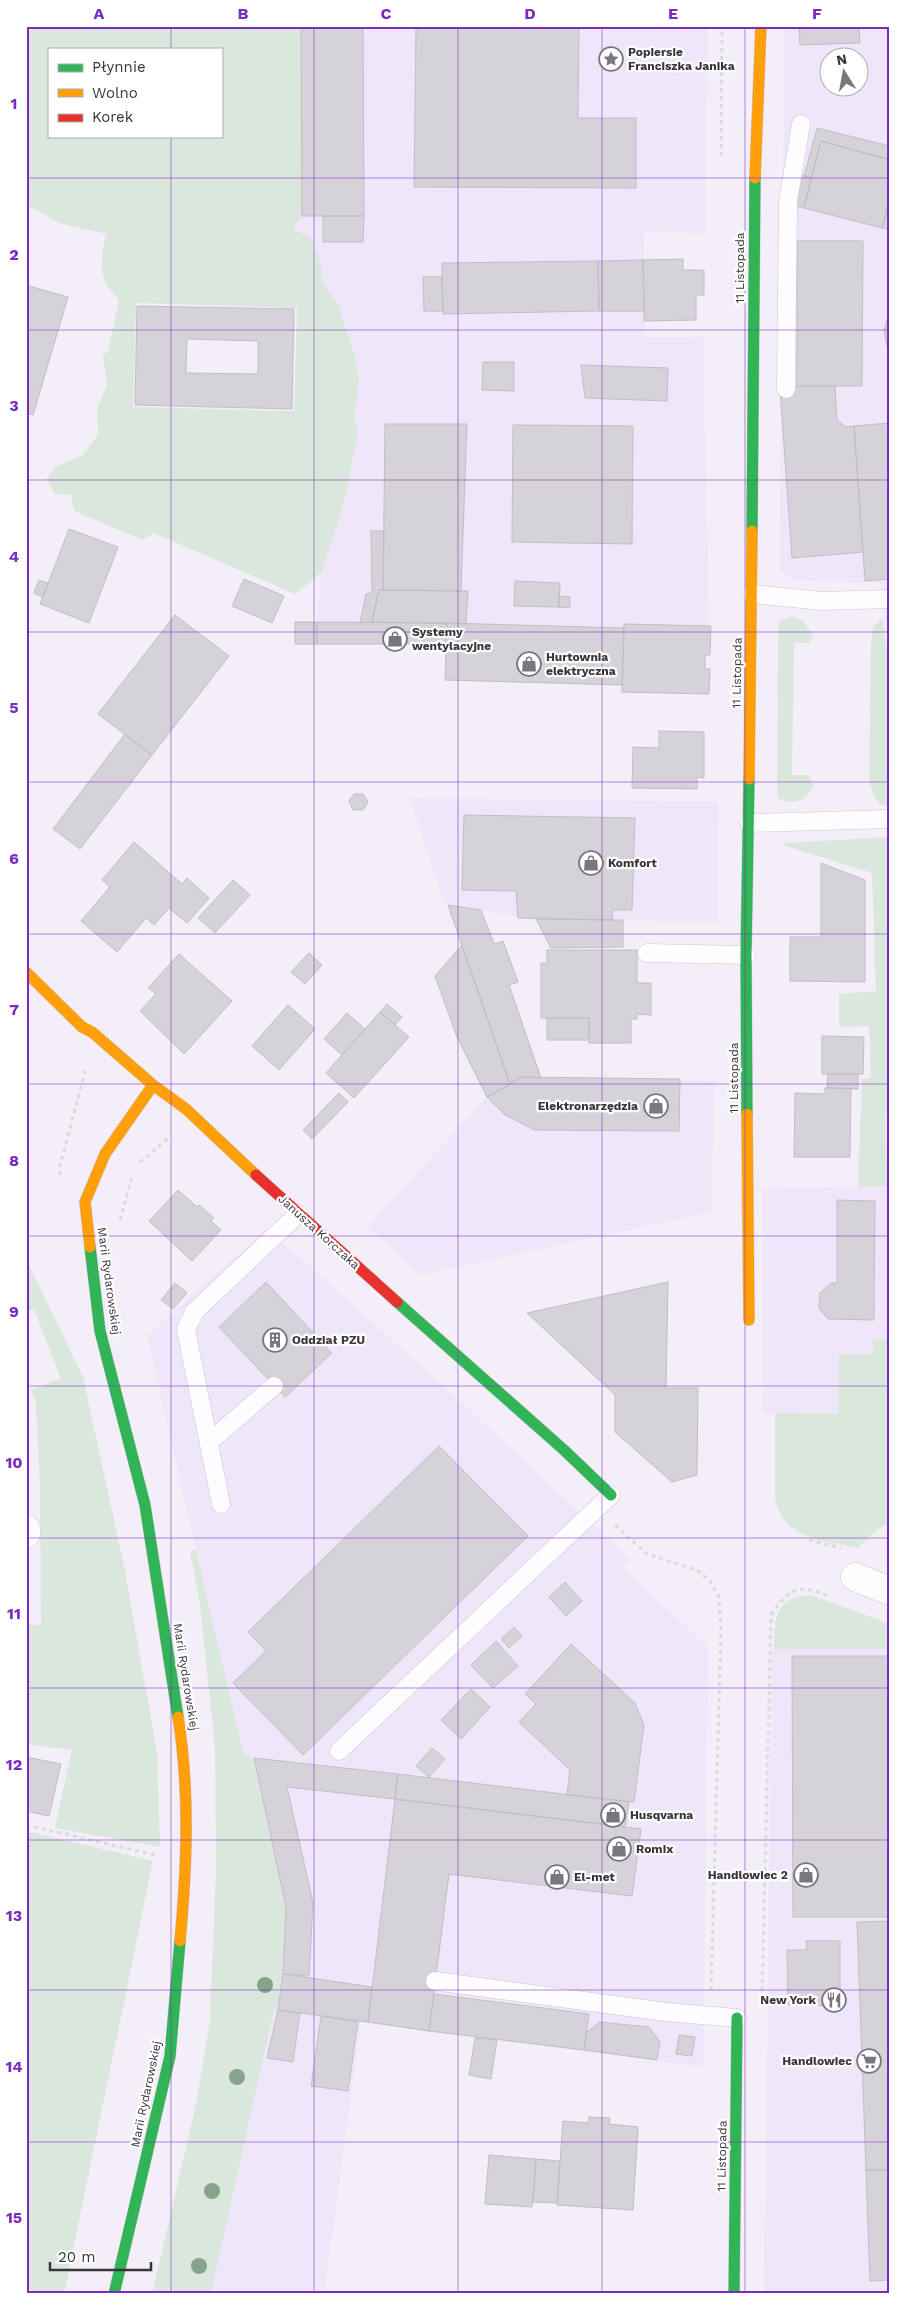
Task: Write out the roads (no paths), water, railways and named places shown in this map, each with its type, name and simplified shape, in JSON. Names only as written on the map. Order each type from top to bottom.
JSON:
[{"type":"street","name":"11 Listopada","points":[[749,1320],[746,955],[752,594],[754,215],[760,26]]},
{"type":"street","name":"Janusza Korczaka","points":[[26,972],[82,1027],[102,1040],[153,1086],[186,1109],[298,1214],[564,1450],[611,1496]]},
{"type":"street","name":"Marii Rydarowskiej","points":[[114,2294],[170,2056],[186,1863],[184,1756],[145,1505],[100,1331],[85,1202],[105,1154],[153,1086]]},
{"type":"street","points":[[26,1529],[26,1534]]},
{"type":"street","points":[[854,1577],[890,1591]]},
{"type":"street","name":"11 Listopada","points":[[734,2294],[737,2018]]},
{"type":"lane","points":[[786,389],[788,201],[800,124]]},
{"type":"lane","points":[[752,594],[822,601],[890,599]]},
{"type":"lane","points":[[749,823],[890,819]]},
{"type":"lane","points":[[647,953],[746,955]]},
{"type":"lane","points":[[221,1504],[186,1330],[194,1312],[298,1214]]},
{"type":"lane","points":[[209,1442],[274,1386]]},
{"type":"lane","points":[[339,1751],[611,1496]]},
{"type":"lane","points":[[435,1981],[710,2017],[737,2018]]},
{"type":"place","name":"Popiersie Franciszka Janika","points":[[611,59]]},
{"type":"place","name":"Systemy wentylacyjne","points":[[395,639]]},
{"type":"place","name":"Hurtownia elektryczna","points":[[529,664]]},
{"type":"place","name":"Komfort","points":[[591,863]]},
{"type":"place","name":"Elektronarzędzia","points":[[656,1106]]},
{"type":"place","name":"Oddział PZU","points":[[275,1340]]},
{"type":"place","name":"Husqvarna","points":[[613,1815]]},
{"type":"place","name":"Romix","points":[[619,1849]]},
{"type":"place","name":"Handlowiec 2","points":[[806,1875]]},
{"type":"place","name":"El-met","points":[[557,1877]]},
{"type":"place","name":"New York","points":[[834,2000]]},
{"type":"place","name":"Handlowiec","points":[[869,2061]]}]
